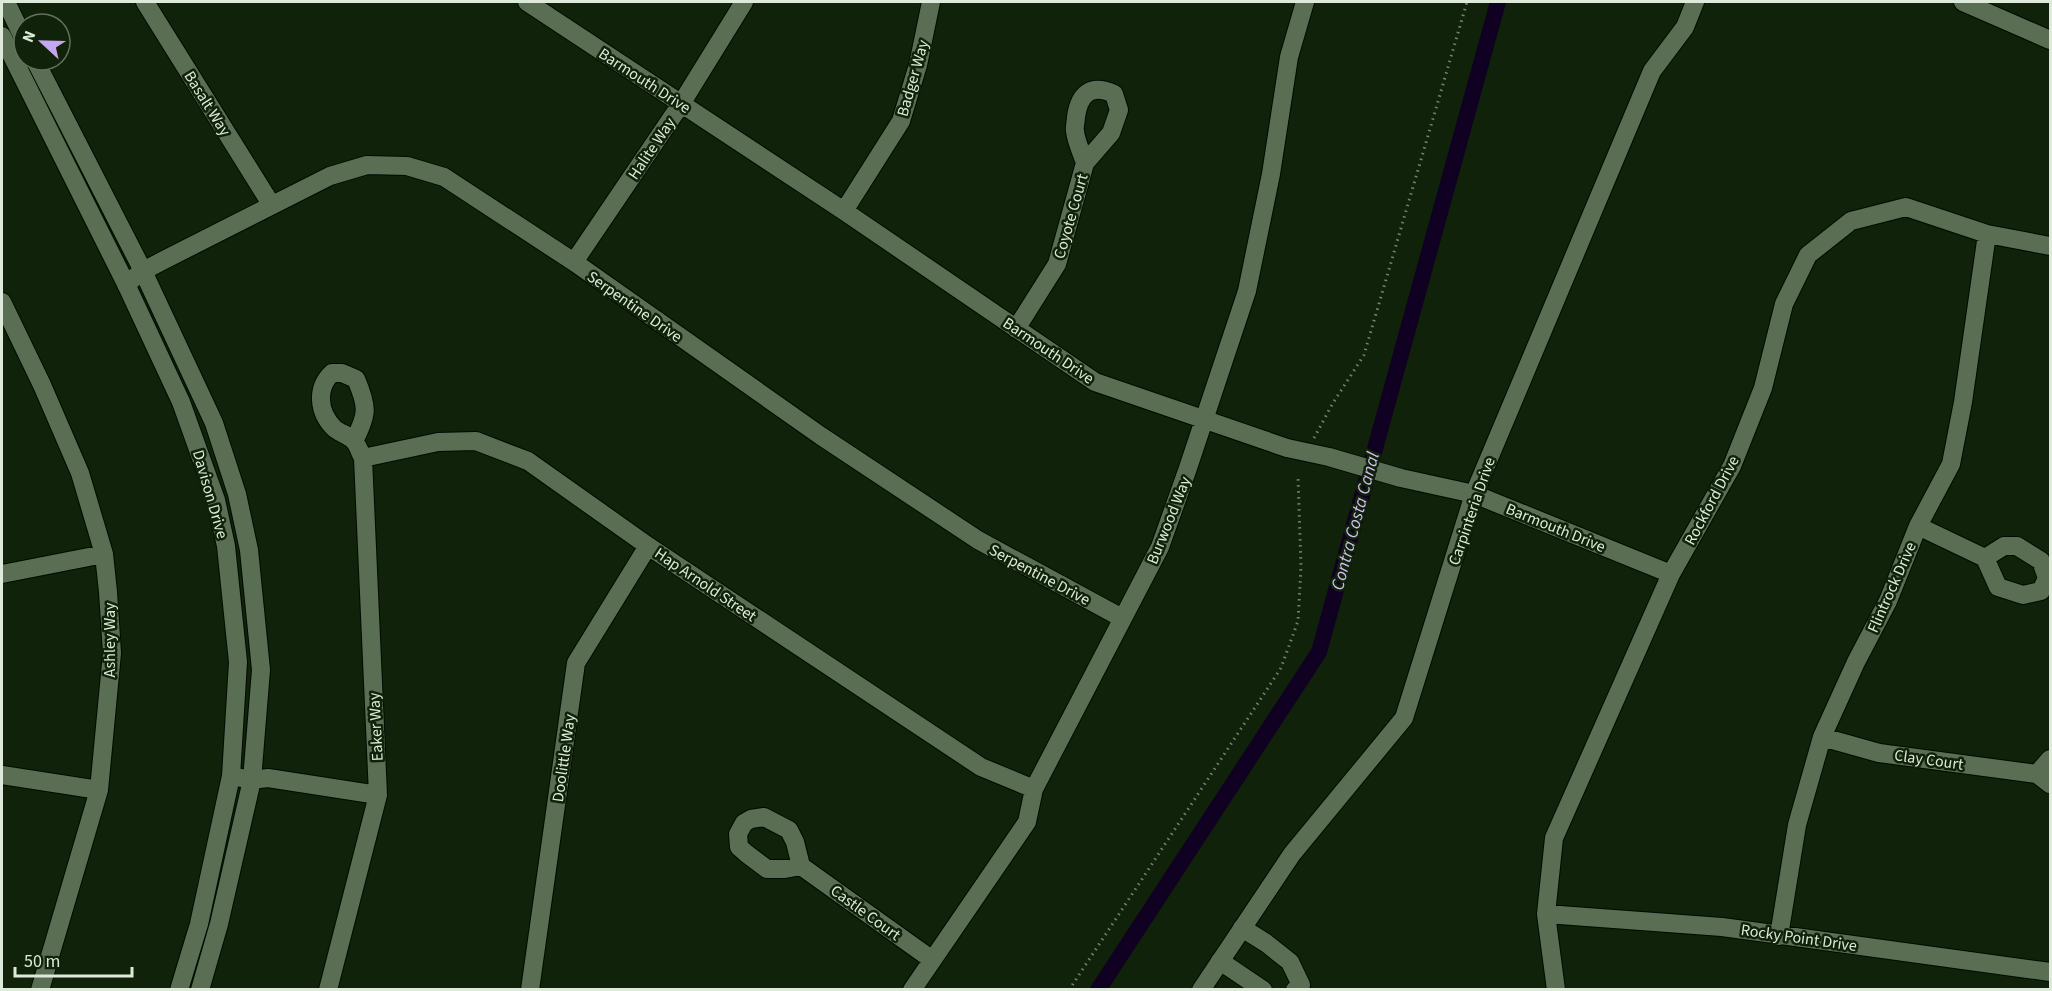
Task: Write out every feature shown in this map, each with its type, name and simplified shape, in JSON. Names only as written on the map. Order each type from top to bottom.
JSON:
[{"type":"street","name":"Basalt Way","points":[[145,2],[271,204]]},
{"type":"street","name":"Barmouth Drive","points":[[527,2],[844,211],[1095,382],[1287,448],[1329,457],[1401,478],[1474,494],[1671,574]]},
{"type":"street","name":"Halite Way","points":[[574,262],[681,104],[744,2]]},
{"type":"street","name":"Badger Way","points":[[844,211],[901,121],[918,65],[931,2]]},
{"type":"street","name":"Burwood Way","points":[[912,990],[1027,822],[1034,789],[1160,547],[1246,291],[1271,174],[1289,57],[1305,2]]},
{"type":"street","name":"Carpinteria Drive","points":[[1201,990],[1292,854],[1404,717],[1474,494],[1652,71],[1684,27],[1695,2]]},
{"type":"street","points":[[1963,2],[2050,40]]},
{"type":"street","name":"Davison Drive","points":[[2,36],[126,284],[181,402],[216,500],[224,534],[238,662],[231,776],[199,924],[179,990]]},
{"type":"street","name":"Davison Drive","points":[[41,72],[143,271],[214,423],[237,494],[249,550],[261,670],[252,780],[219,924],[200,990]]},
{"type":"street","name":"Coyote Court","points":[[1016,329],[1057,264],[1085,163]]},
{"type":"street","name":"Serpentine Drive","points":[[126,284],[143,271],[330,176],[367,165],[407,166],[444,177],[574,262],[821,436],[978,540],[1122,618]]},
{"type":"street","name":"Rockford Drive","points":[[1556,990],[1546,914],[1554,838],[1671,574],[1732,466],[1763,388],[1784,304],[1808,255],[1851,221],[1906,207],[1987,234],[2050,246]]},
{"type":"street","name":"Flintrock Drive","points":[[1779,936],[1797,825],[1822,737],[1856,662],[1888,601],[1918,526],[1951,464],[1987,234]]},
{"type":"street","name":"Ashley Way","points":[[2,302],[42,385],[80,473],[104,554],[112,653],[99,790],[40,990]]},
{"type":"street","points":[[354,441],[363,458]]},
{"type":"street","name":"Hap Arnold Street","points":[[363,458],[438,442],[476,441],[528,461],[648,546],[981,767],[1034,789]]},
{"type":"street","name":"Eaker Way","points":[[328,990],[378,795],[363,458]]},
{"type":"street","points":[[1918,526],[1984,558]]},
{"type":"street","name":"Doolittle Way","points":[[530,990],[576,663],[648,546]]},
{"type":"street","points":[[2,574],[104,554]]},
{"type":"street","name":"Clay Court","points":[[1822,737],[1880,753],[2044,779],[2050,759]]},
{"type":"street","points":[[2,775],[99,790]]},
{"type":"street","points":[[231,776],[252,780],[268,778],[378,795]]},
{"type":"street","name":"Castle Court","points":[[801,866],[932,959]]},
{"type":"street","name":"Rocky Point Drive","points":[[1546,914],[1722,927],[2050,972]]},
{"type":"street","points":[[1242,928],[1290,962],[1301,985],[1295,990]]},
{"type":"street","points":[[1220,961],[1263,990]]},
{"type":"path","points":[[1314,438],[1364,355],[1467,2]]},
{"type":"path","points":[[1069,990],[1281,668],[1298,621],[1300,567],[1298,477]]},
{"type":"waterway","name":"Contra Costa Canal","points":[[1098,990],[1319,652],[1498,2]]}]
